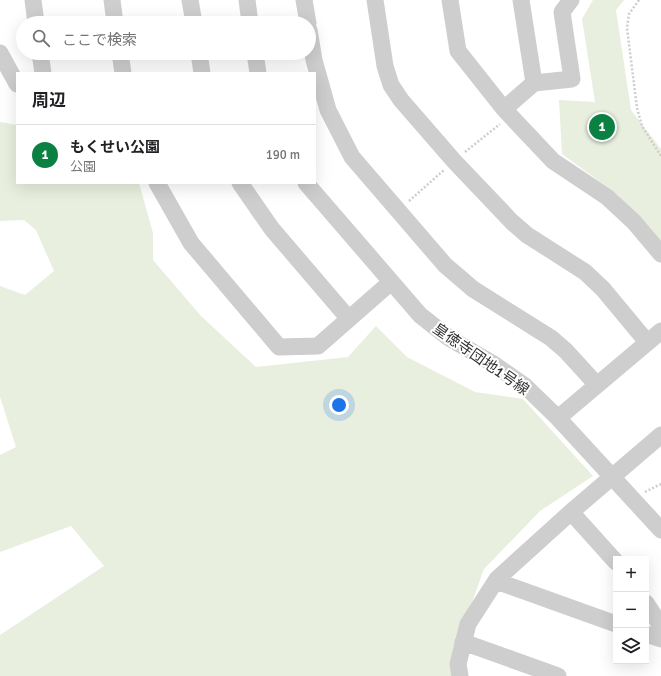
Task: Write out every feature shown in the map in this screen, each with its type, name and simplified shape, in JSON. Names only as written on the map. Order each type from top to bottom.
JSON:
[{"type":"street","points":[[33,0],[35,16]]},
{"type":"street","points":[[112,0],[114,16]]},
{"type":"street","points":[[190,0],[193,16]]},
{"type":"street","points":[[247,0],[249,16]]},
{"type":"street","points":[[304,0],[307,16]]},
{"type":"street","points":[[375,0],[385,66],[392,85],[401,100],[454,161],[517,226],[527,235],[585,272],[598,284],[647,342]]},
{"type":"street","points":[[450,0],[458,51],[507,112],[553,161],[607,197],[634,222],[661,254]]},
{"type":"street","points":[[521,0],[534,83]]},
{"type":"street","points":[[507,112],[534,83],[572,79],[562,12],[572,0]]},
{"type":"street","points":[[0,53],[16,82]]},
{"type":"street","points":[[41,60],[43,72]]},
{"type":"street","points":[[121,60],[122,72]]},
{"type":"street","points":[[200,60],[202,72]]},
{"type":"street","points":[[256,60],[258,72]]},
{"type":"street","points":[[314,60],[328,110],[352,158],[445,265],[473,289],[551,338],[566,351],[597,385]]},
{"type":"street","points":[[158,184],[191,243],[279,347],[318,346],[391,282]]},
{"type":"street","points":[[241,184],[272,229],[349,319]]},
{"type":"street","name":"皇徳寺団地1号線","points":[[307,184],[420,316],[449,338],[510,375],[525,386],[558,418],[661,530]]},
{"type":"street","points":[[558,418],[661,330]]},
{"type":"street","points":[[460,676],[458,664],[468,624],[496,581],[571,512],[661,435]]},
{"type":"street","points":[[571,512],[613,559]]},
{"type":"street","points":[[496,581],[613,623]]},
{"type":"street","points":[[649,608],[661,626]]},
{"type":"street","points":[[649,635],[661,639]]},
{"type":"street","points":[[463,642],[558,676]]},
{"type":"path","points":[[639,0],[629,14],[627,28],[636,108],[642,126],[661,156]]},
{"type":"path","points":[[398,210],[507,112]]},
{"type":"path","points":[[645,492],[661,484]]},
{"type":"green space","points":[[593,0],[624,0],[616,10],[631,110],[661,149],[661,244],[618,195],[562,154],[559,100],[595,102],[582,19]]},
{"type":"green space","points":[[0,122],[16,125],[16,184],[139,184],[153,233],[153,260],[201,316],[256,367],[348,357],[376,326],[407,357],[475,392],[523,399],[593,476],[540,511],[484,569],[465,622],[452,676],[0,676],[0,635],[104,566],[71,526],[0,552],[0,455],[16,447],[0,397],[0,286],[25,295],[54,271],[36,230],[24,220],[0,221]]},
{"type":"place","name":"もくせい公園","points":[[602,127]]}]
